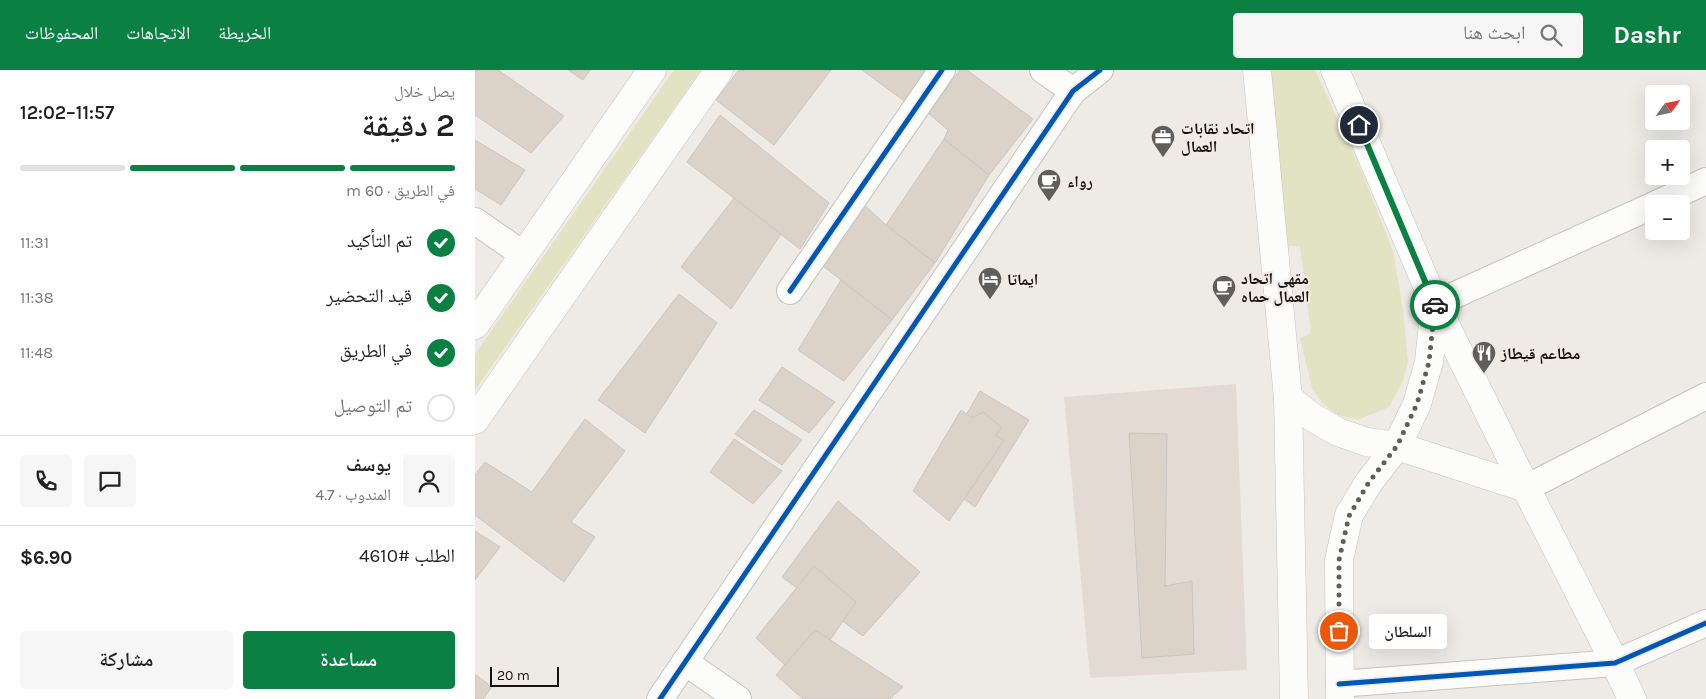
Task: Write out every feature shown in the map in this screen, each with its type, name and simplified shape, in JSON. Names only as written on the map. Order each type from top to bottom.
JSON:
[{"type":"main road","points":[[475,325],[652,70]]},
{"type":"main road","points":[[475,420],[719,70]]},
{"type":"main road","points":[[1257,70],[1288,398],[1294,699]]},
{"type":"main road","points":[[1337,71],[1435,304],[1632,699]]},
{"type":"main road","points":[[1339,692],[1339,560],[1349,516],[1369,482],[1397,446],[1417,404],[1429,362],[1435,304]]},
{"type":"main road","points":[[1288,398],[1312,417],[1339,432],[1367,442],[1397,446],[1526,488]]},
{"type":"street","points":[[789,291],[942,70]]},
{"type":"street","points":[[1043,70],[1073,91]]},
{"type":"street","points":[[660,699],[1073,91],[1100,70]]},
{"type":"street","points":[[1675,195],[1706,181]]},
{"type":"street","points":[[1435,304],[1645,209]]},
{"type":"street","points":[[475,221],[524,255]]},
{"type":"street","points":[[1526,488],[1706,396]]},
{"type":"street","points":[[1339,692],[1615,663],[1706,623]]},
{"type":"street","points":[[685,662],[738,699]]},
{"type":"shaded area","points":[[1236,384],[1247,670],[1090,678],[1064,397]]},
{"type":"green space","points":[[674,70],[701,70],[475,390],[475,354]]},
{"type":"green space","points":[[1268,70],[1315,70],[1362,172],[1393,251],[1403,309],[1408,362],[1403,381],[1389,407],[1358,420],[1338,415],[1323,404],[1312,388],[1300,338],[1311,333],[1300,246],[1283,246]]},
{"type":"building","points":[[475,70],[498,70],[564,116],[531,153],[475,115]]},
{"type":"building","points":[[568,70],[590,70],[583,80]]},
{"type":"building","points":[[739,70],[831,70],[774,145],[716,100]]},
{"type":"building","points":[[862,70],[929,70],[907,103]]},
{"type":"building","points":[[960,70],[967,70],[1033,119],[989,175],[944,139],[948,130],[928,113]]},
{"type":"building","points":[[720,115],[829,203],[800,249],[687,162]]},
{"type":"building","points":[[944,139],[989,175],[935,263],[886,225]]},
{"type":"building","points":[[475,140],[525,170],[501,205],[475,189]]},
{"type":"building","points":[[734,198],[781,234],[731,309],[681,267]]},
{"type":"building","points":[[860,201],[886,225],[935,263],[892,320],[818,262]]},
{"type":"building","points":[[841,280],[892,320],[844,381],[798,350]]},
{"type":"building","points":[[679,294],[717,323],[645,433],[598,400]]},
{"type":"building","points":[[782,367],[835,402],[809,433],[759,400]]},
{"type":"building","points":[[980,391],[1029,420],[975,507],[931,475]]},
{"type":"building","points":[[754,410],[802,440],[782,465],[735,434]]},
{"type":"building","points":[[961,410],[972,418],[983,412],[1001,427],[996,436],[1004,440],[949,521],[913,491]]},
{"type":"building","points":[[585,419],[625,451],[571,522],[595,537],[564,582],[475,515],[475,475],[485,462],[532,492]]},
{"type":"building","points":[[1129,433],[1167,434],[1165,586],[1192,581],[1194,654],[1142,658]]},
{"type":"building","points":[[734,439],[782,471],[753,504],[710,472]]},
{"type":"building","points":[[838,501],[920,572],[863,636],[782,577]]},
{"type":"building","points":[[475,531],[500,547],[475,580]]},
{"type":"building","points":[[814,566],[856,602],[802,681],[756,638]]},
{"type":"building","points":[[815,630],[903,687],[890,699],[803,699],[776,675]]},
{"type":"building","points":[[475,674],[492,687],[483,699],[475,699]]},
{"type":"cycle path","points":[[790,291],[942,70]]},
{"type":"cycle path","points":[[660,699],[1073,91],[1100,70]]},
{"type":"cycle path","points":[[1339,684],[1615,663],[1706,623]]},
{"type":"way so far","points":[[1339,631],[1339,560],[1349,516],[1369,482],[1397,446],[1417,404],[1429,362],[1435,305]]},
{"type":"place","name":"اتحاد نقابات العمال","points":[[1163,158]]},
{"type":"place","name":"رواء","points":[[1049,202]]},
{"type":"place","name":"ايماتا","points":[[990,300]]},
{"type":"place","name":"مقهى اتحاد العمال حماه","points":[[1224,308]]},
{"type":"place","name":"مطاعم قيطاز","points":[[1484,374]]},
{"type":"place","name":"السلطان","points":[[1339,631]]},
{"type":"route","points":[[1359,125],[1435,305]]}]
